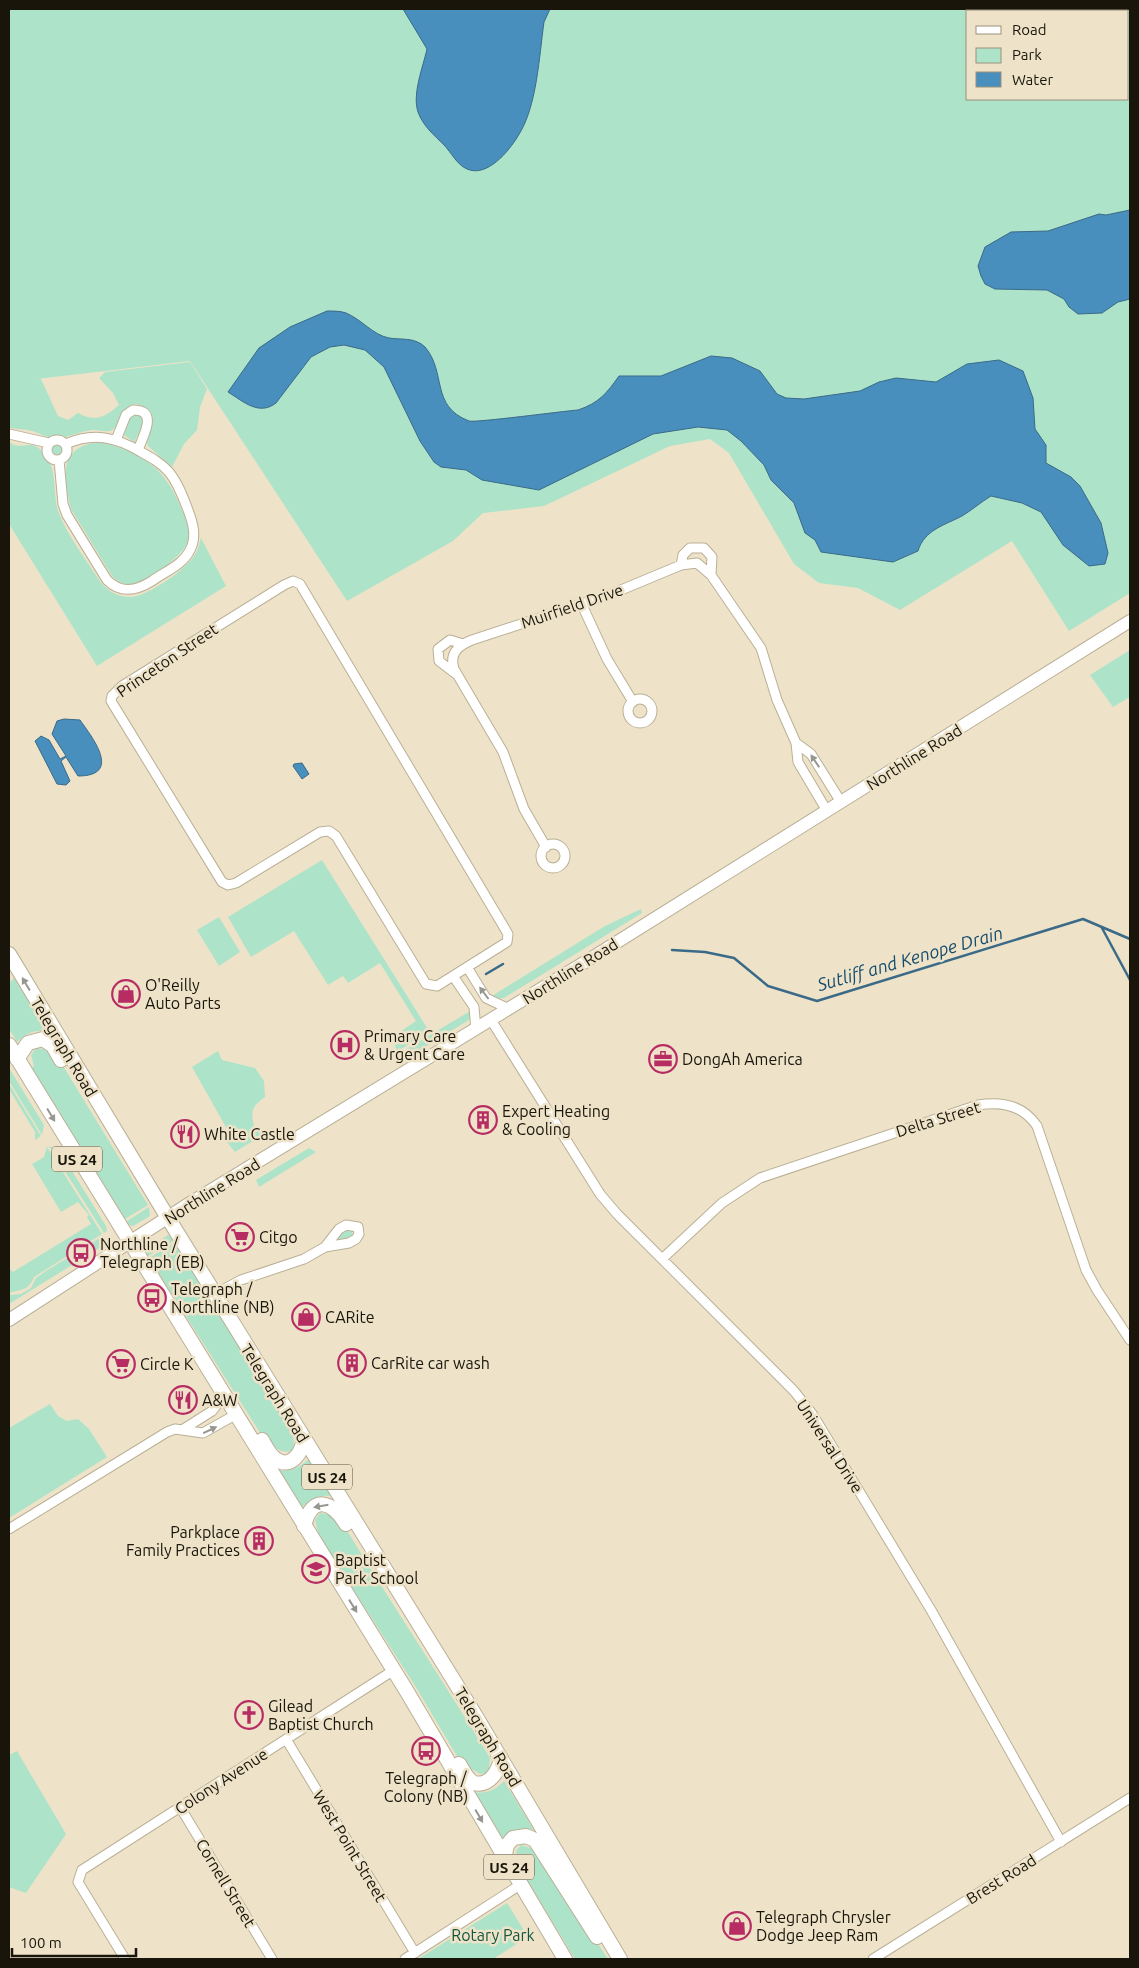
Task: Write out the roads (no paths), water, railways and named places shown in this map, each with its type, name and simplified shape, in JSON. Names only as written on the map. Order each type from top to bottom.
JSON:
[{"type":"main road","name":"Northline Road","points":[[9,1320],[168,1218],[476,1030],[1130,621]]},
{"type":"main road","name":"Telegraph Road","points":[[9,954],[152,1192],[424,1636],[501,1758],[619,1959]]},
{"type":"main road","points":[[17,1059],[28,1043],[43,1039],[48,1042],[133,1175],[152,1192]]},
{"type":"main road","name":"US 24","points":[[9,1046],[129,1244],[390,1665],[565,1959]]},
{"type":"main road","points":[[183,1330],[193,1336],[213,1362],[274,1458],[279,1462],[293,1460],[300,1452],[304,1439]]},
{"type":"main road","points":[[304,1526],[309,1512],[316,1506],[330,1505],[339,1512],[394,1602],[424,1636]]},
{"type":"main road","points":[[390,1665],[411,1685],[467,1778],[473,1782],[488,1781],[496,1772],[501,1758]]},
{"type":"main road","points":[[504,1859],[507,1846],[513,1838],[526,1836],[535,1840],[595,1935],[619,1959]]},
{"type":"street","points":[[116,440],[129,412],[140,411],[147,416],[149,423],[138,450]]},
{"type":"street","points":[[9,434],[49,443],[58,440],[66,444],[91,436],[116,440],[158,462],[175,481],[194,531],[192,546],[184,560],[145,585],[130,590],[119,588],[107,580],[67,515],[63,504],[59,460]]},
{"type":"street","points":[[49,443],[48,455],[53,459],[59,460]]},
{"type":"street","points":[[59,460],[66,454],[66,444]]},
{"type":"street","name":"Muirfield Drive","points":[[456,674],[439,661],[438,649],[450,640],[463,644],[582,605],[681,565],[683,555],[690,548],[704,548],[712,557],[711,575]]},
{"type":"street","points":[[681,565],[697,563],[711,575],[762,648],[780,708],[796,743],[798,762],[827,811]]},
{"type":"street","name":"Princeton Street","points":[[293,582],[300,584],[508,934],[506,942],[468,967],[437,986],[426,984],[336,836],[329,831],[320,832],[236,884],[222,882],[114,708],[112,696],[116,690],[284,585],[293,582]]},
{"type":"street","points":[[582,605],[607,659],[633,702]]},
{"type":"street","points":[[463,644],[452,660],[456,674],[503,752],[524,809],[546,847]]},
{"type":"street","points":[[796,743],[811,754],[841,802]]},
{"type":"street","points":[[468,967],[486,998],[509,1009]]},
{"type":"street","points":[[453,976],[474,1007],[476,1030]]},
{"type":"street","name":"Universal Drive","points":[[492,1020],[600,1194],[794,1391],[813,1415],[931,1610],[1061,1842]]},
{"type":"street","name":"Delta Street","points":[[662,1259],[722,1203],[760,1178],[978,1105],[1002,1103],[1020,1109],[1037,1126],[1086,1270],[1130,1340]]},
{"type":"street","points":[[215,1294],[241,1280],[304,1259],[325,1247]]},
{"type":"street","points":[[182,1430],[212,1411],[223,1396]]},
{"type":"street","points":[[9,1529],[167,1432],[182,1430],[203,1433],[235,1415]]},
{"type":"street","name":"Colony Avenue","points":[[125,1959],[78,1879],[82,1870],[286,1739],[390,1665]]},
{"type":"street","name":"West Point Street","points":[[286,1739],[415,1953]]},
{"type":"street","name":"Brest Road","points":[[873,1959],[1130,1798]]},
{"type":"street","name":"Cornell Street","points":[[180,1807],[272,1959]]},
{"type":"street","points":[[405,1959],[520,1886]]},
{"type":"water","points":[[403,9],[550,9],[544,22],[536,81],[529,111],[518,136],[497,162],[482,170],[475,171],[463,167],[423,122],[416,105],[416,97],[427,49]]},
{"type":"water","points":[[1130,210],[1130,299],[1118,302],[1102,313],[1078,314],[1069,307],[1064,299],[1047,290],[995,289],[985,284],[981,276],[978,266],[985,247],[1011,232],[1048,231],[1099,214],[1106,215]]},
{"type":"water","points":[[327,311],[346,313],[383,336],[412,340],[425,347],[436,367],[444,398],[449,407],[457,415],[469,421],[578,410],[602,397],[619,376],[661,376],[711,356],[732,358],[760,371],[777,394],[786,398],[804,399],[860,391],[879,382],[896,378],[936,382],[967,364],[999,360],[1023,371],[1033,398],[1035,429],[1046,445],[1046,463],[1071,477],[1080,486],[1101,523],[1108,553],[1105,564],[1089,566],[1063,545],[1041,512],[1022,503],[991,496],[962,516],[930,533],[918,551],[893,562],[821,552],[815,540],[805,533],[794,503],[771,480],[764,465],[741,441],[727,430],[698,427],[653,434],[539,490],[482,480],[466,470],[441,467],[434,462],[420,441],[384,367],[365,350],[344,345],[330,347],[311,357],[276,403],[270,407],[258,408],[252,406],[228,392],[259,348],[290,327]]},
{"type":"water","points":[[64,719],[80,720],[97,745],[102,763],[99,770],[91,774],[78,776],[66,757],[61,761],[70,781],[66,785],[57,784],[35,741],[41,736],[49,740],[60,759],[66,756],[52,734],[57,721]]},
{"type":"water","points":[[302,763],[309,774],[302,779],[293,766],[294,764]]},
{"type":"waterway","name":"Sutliff and Kenope Drain","points":[[672,950],[705,952],[734,958],[768,986],[817,1001],[1083,919],[1130,939]]},
{"type":"waterway","points":[[1102,928],[1130,980]]},
{"type":"waterway","name":"Sutliff and Kenope Drain","points":[[486,974],[503,964]]},
{"type":"place","name":"O'Reilly Auto Parts","points":[[126,994]]},
{"type":"place","name":"Primary Care & Urgent Care","points":[[345,1045]]},
{"type":"place","name":"DongAh America","points":[[663,1059]]},
{"type":"place","name":"Expert Heating & Cooling","points":[[483,1120]]},
{"type":"place","name":"White Castle","points":[[185,1134]]},
{"type":"place","name":"Citgo","points":[[240,1237]]},
{"type":"place","name":"Northline / Telegraph (EB)","points":[[81,1253]]},
{"type":"place","name":"Telegraph / Northline (NB)","points":[[152,1298]]},
{"type":"place","name":"CARite","points":[[306,1317]]},
{"type":"place","name":"CarRite car wash","points":[[352,1363]]},
{"type":"place","name":"Circle K","points":[[121,1364]]},
{"type":"place","name":"A&W","points":[[183,1400]]},
{"type":"place","name":"Parkplace Family Practices","points":[[259,1541]]},
{"type":"place","name":"Baptist Park School","points":[[316,1569]]},
{"type":"place","name":"Gilead Baptist Church","points":[[249,1715]]},
{"type":"place","name":"Telegraph / Colony (NB)","points":[[426,1751]]},
{"type":"place","name":"Telegraph Chrysler Dodge Jeep Ram","points":[[737,1926]]},
{"type":"park label","name":"Rotary Park","points":[[493,1935]]}]
